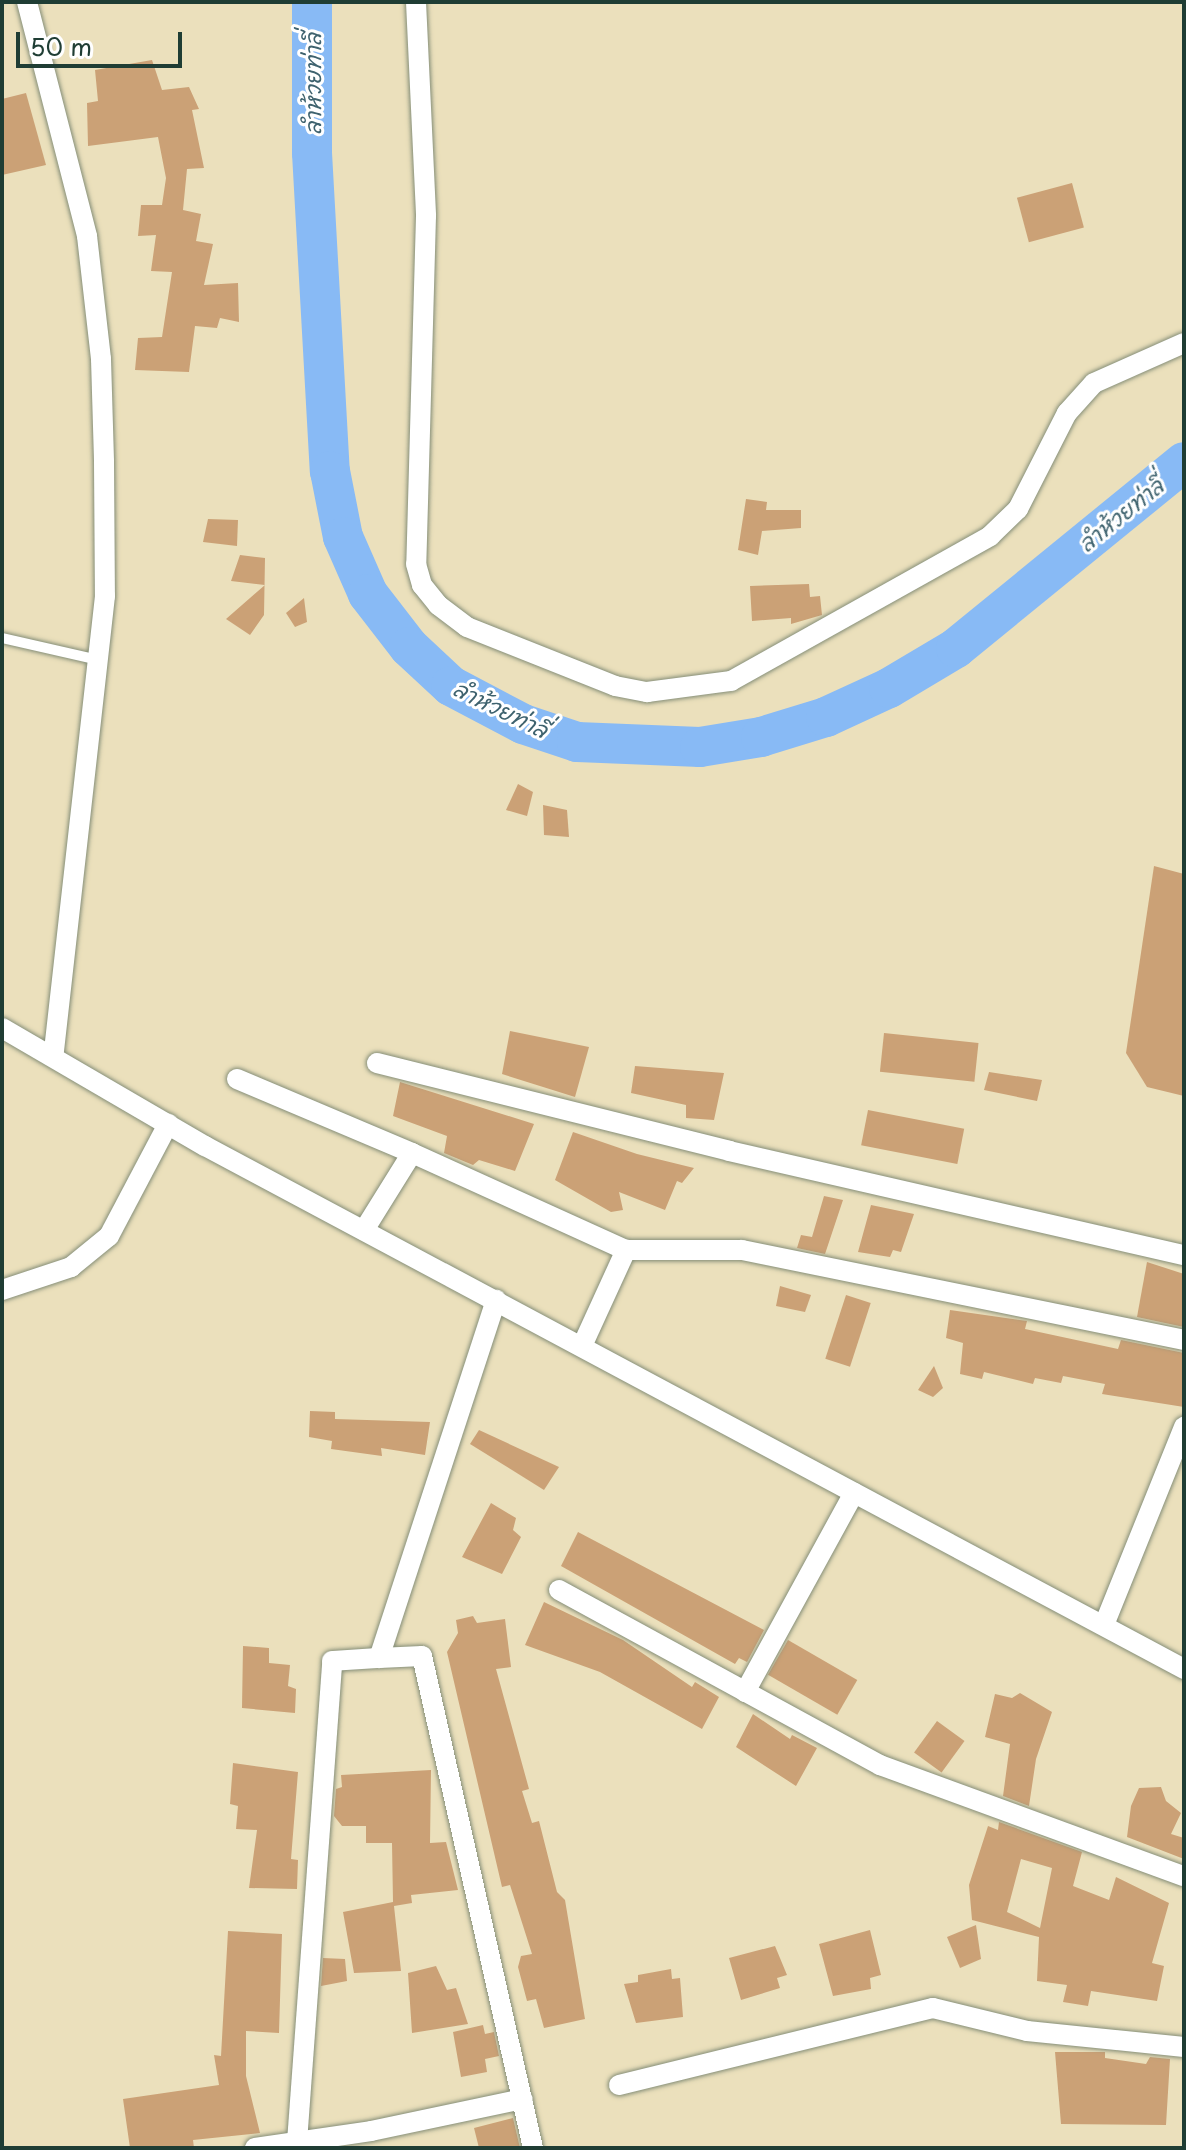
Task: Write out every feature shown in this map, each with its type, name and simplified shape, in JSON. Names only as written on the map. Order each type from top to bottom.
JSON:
[{"type":"street","points":[[27,2],[87,236],[101,359],[105,596],[53,1056]]},
{"type":"street","points":[[416,2],[426,216],[416,564],[422,585],[438,605],[467,627],[615,686],[647,692],[731,681],[990,536],[1018,509],[1067,413],[1094,383],[1184,343]]},
{"type":"street","points":[[2,1028],[168,1124],[1184,1669]]},
{"type":"street","points":[[377,1063],[729,1151],[1184,1255]]},
{"type":"street","points":[[237,1079],[412,1153],[626,1250],[742,1250],[1184,1340]]},
{"type":"street","points":[[2,1290],[71,1267],[109,1236],[168,1124]]},
{"type":"street","points":[[364,1230],[412,1153]]},
{"type":"street","points":[[582,1346],[626,1250]]},
{"type":"street","points":[[379,1658],[496,1300]]},
{"type":"street","points":[[1104,1625],[1184,1427]]},
{"type":"street","points":[[745,1692],[854,1493]]},
{"type":"street","points":[[559,1590],[880,1765],[1184,1876]]},
{"type":"street","points":[[297,2142],[332,1661],[422,1656],[533,2148]]},
{"type":"street","points":[[619,2085],[933,2008],[1027,2031],[1184,2047]]},
{"type":"street","points":[[255,2148],[297,2142],[373,2140],[523,2099]]},
{"type":"lane","points":[[2,638],[98,660]]},
{"type":"building","points":[[152,60],[162,90],[189,87],[199,109],[192,110],[204,168],[187,169],[183,210],[201,214],[196,241],[213,244],[204,285],[238,283],[239,322],[220,318],[217,328],[195,326],[189,372],[135,370],[138,338],[162,337],[172,272],[151,271],[156,235],[138,236],[141,205],[162,205],[166,178],[158,137],[88,146],[87,103],[98,101],[95,70]]},
{"type":"building","points":[[26,93],[46,165],[2,175],[2,99]]},
{"type":"building","points":[[1072,183],[1084,227],[1029,242],[1017,198]]},
{"type":"building","points":[[746,499],[767,502],[766,510],[801,510],[801,528],[762,531],[758,555],[738,550]]},
{"type":"building","points":[[208,519],[238,520],[237,546],[203,542]]},
{"type":"building","points":[[240,555],[265,558],[265,585],[231,581]]},
{"type":"building","points":[[809,584],[810,597],[820,596],[822,615],[791,624],[791,618],[752,621],[750,586]]},
{"type":"building","points":[[265,585],[264,615],[250,635],[226,619]]},
{"type":"building","points":[[304,598],[307,622],[295,627],[286,613]]},
{"type":"building","points":[[518,784],[533,792],[527,816],[506,810]]},
{"type":"building","points":[[543,805],[567,810],[569,837],[544,835]]},
{"type":"building","points":[[1154,866],[1184,874],[1184,1096],[1147,1087],[1126,1053]]},
{"type":"building","points":[[510,1031],[589,1047],[575,1097],[502,1074]]},
{"type":"building","points":[[884,1033],[978,1043],[974,1082],[880,1072]]},
{"type":"building","points":[[635,1066],[724,1073],[714,1120],[686,1118],[686,1105],[631,1093]]},
{"type":"building","points":[[989,1072],[1042,1080],[1037,1101],[984,1090]]},
{"type":"building","points":[[400,1082],[534,1124],[515,1171],[479,1160],[473,1165],[444,1153],[447,1136],[393,1116]]},
{"type":"building","points":[[868,1110],[964,1129],[957,1164],[861,1145]]},
{"type":"building","points":[[573,1132],[637,1154],[694,1168],[682,1183],[677,1181],[665,1210],[619,1192],[623,1210],[611,1212],[555,1180]]},
{"type":"building","points":[[824,1196],[843,1200],[825,1254],[797,1248],[801,1235],[812,1237]]},
{"type":"building","points":[[871,1205],[914,1214],[901,1252],[893,1250],[890,1257],[858,1252]]},
{"type":"building","points":[[1147,1262],[1184,1274],[1184,1327],[1137,1317]]},
{"type":"building","points":[[780,1286],[811,1295],[805,1312],[776,1306]]},
{"type":"building","points":[[846,1295],[871,1303],[850,1367],[825,1359]]},
{"type":"building","points":[[950,1310],[1027,1321],[1025,1329],[1118,1349],[1121,1340],[1184,1353],[1184,1407],[1102,1394],[1105,1384],[1063,1376],[1061,1383],[1035,1378],[1033,1384],[984,1372],[982,1379],[960,1374],[963,1343],[946,1338]]},
{"type":"building","points":[[934,1366],[943,1388],[933,1397],[918,1390]]},
{"type":"building","points":[[310,1411],[335,1412],[335,1419],[430,1422],[425,1455],[381,1448],[382,1456],[331,1449],[332,1441],[309,1437]]},
{"type":"building","points":[[479,1430],[559,1467],[544,1490],[470,1444]]},
{"type":"building","points":[[491,1503],[516,1518],[513,1530],[521,1537],[502,1574],[462,1557]]},
{"type":"building","points":[[578,1532],[764,1630],[747,1662],[739,1658],[735,1664],[561,1566]]},
{"type":"building","points":[[544,1602],[623,1640],[692,1687],[695,1682],[719,1697],[702,1729],[600,1672],[525,1645]]},
{"type":"building","points":[[473,1616],[477,1623],[505,1619],[511,1667],[496,1669],[529,1789],[522,1791],[532,1823],[539,1821],[557,1892],[565,1900],[585,2019],[544,2028],[536,1999],[527,2001],[518,1967],[521,1956],[532,1954],[510,1885],[502,1887],[447,1652],[458,1633],[456,1620]]},
{"type":"building","points":[[788,1640],[857,1680],[837,1715],[768,1675]]},
{"type":"building","points":[[243,1646],[269,1648],[269,1663],[290,1665],[288,1686],[296,1689],[295,1713],[242,1708]]},
{"type":"building","points":[[1020,1693],[1052,1712],[1036,1759],[1029,1806],[1003,1796],[1010,1744],[985,1737],[995,1694],[1012,1698]]},
{"type":"building","points":[[753,1714],[790,1739],[792,1735],[817,1748],[796,1786],[736,1747]]},
{"type":"building","points":[[937,1721],[965,1741],[942,1773],[914,1753]]},
{"type":"building","points":[[233,1763],[298,1772],[291,1859],[298,1860],[297,1889],[249,1888],[257,1830],[236,1829],[238,1806],[230,1804]]},
{"type":"building","points":[[431,1770],[430,1843],[446,1842],[458,1890],[411,1895],[412,1903],[394,1906],[401,1971],[354,1973],[343,1912],[393,1902],[392,1843],[366,1843],[366,1826],[342,1826],[334,1816],[336,1789],[342,1787],[341,1775]]},
{"type":"building","points":[[1161,1787],[1166,1801],[1181,1813],[1171,1834],[1184,1838],[1184,1859],[1127,1837],[1131,1806],[1139,1788]]},
{"type":"building","points":[[999,1822],[1082,1852],[1073,1886],[1109,1900],[1116,1877],[1169,1903],[1152,1963],[1164,1966],[1157,2001],[1091,1991],[1088,2006],[1063,2002],[1067,1985],[1037,1981],[1039,1937],[972,1920],[969,1885],[988,1826],[998,1830]],"holes":[[[1021,1859],[1052,1868],[1040,1928],[1007,1912]]]},
{"type":"building","points":[[976,1925],[981,1959],[960,1968],[947,1937]]},
{"type":"building","points":[[870,1930],[881,1975],[870,1978],[871,1989],[833,1996],[819,1944]]},
{"type":"building","points":[[228,1931],[282,1934],[279,2033],[246,2031],[246,2076],[260,2133],[193,2140],[194,2148],[130,2148],[123,2099],[219,2085],[214,2055],[221,2056]]},
{"type":"building","points":[[775,1946],[787,1975],[777,1978],[780,1988],[741,2000],[729,1958]]},
{"type":"building","points":[[323,1958],[345,1959],[347,1981],[321,1986]]},
{"type":"building","points":[[436,1966],[447,1990],[456,1988],[468,2024],[412,2033],[408,1973]]},
{"type":"building","points":[[671,1969],[672,1979],[680,1978],[683,2017],[636,2023],[624,1984],[638,1982],[638,1975]]},
{"type":"building","points":[[483,2025],[485,2034],[494,2032],[499,2056],[485,2059],[487,2072],[461,2077],[453,2032]]},
{"type":"building","points":[[1055,2052],[1105,2052],[1105,2058],[1146,2064],[1150,2057],[1170,2059],[1166,2125],[1061,2124]]},
{"type":"building","points":[[513,2118],[520,2148],[479,2148],[474,2128]]},
{"type":"waterway","name":"ลำห้วยท่าลี่","points":[[312,2],[312,153],[330,471],[343,537],[368,594],[409,647],[451,686],[523,724],[577,742],[700,747],[761,737],[826,717],[889,688],[956,648],[1184,462]]}]
